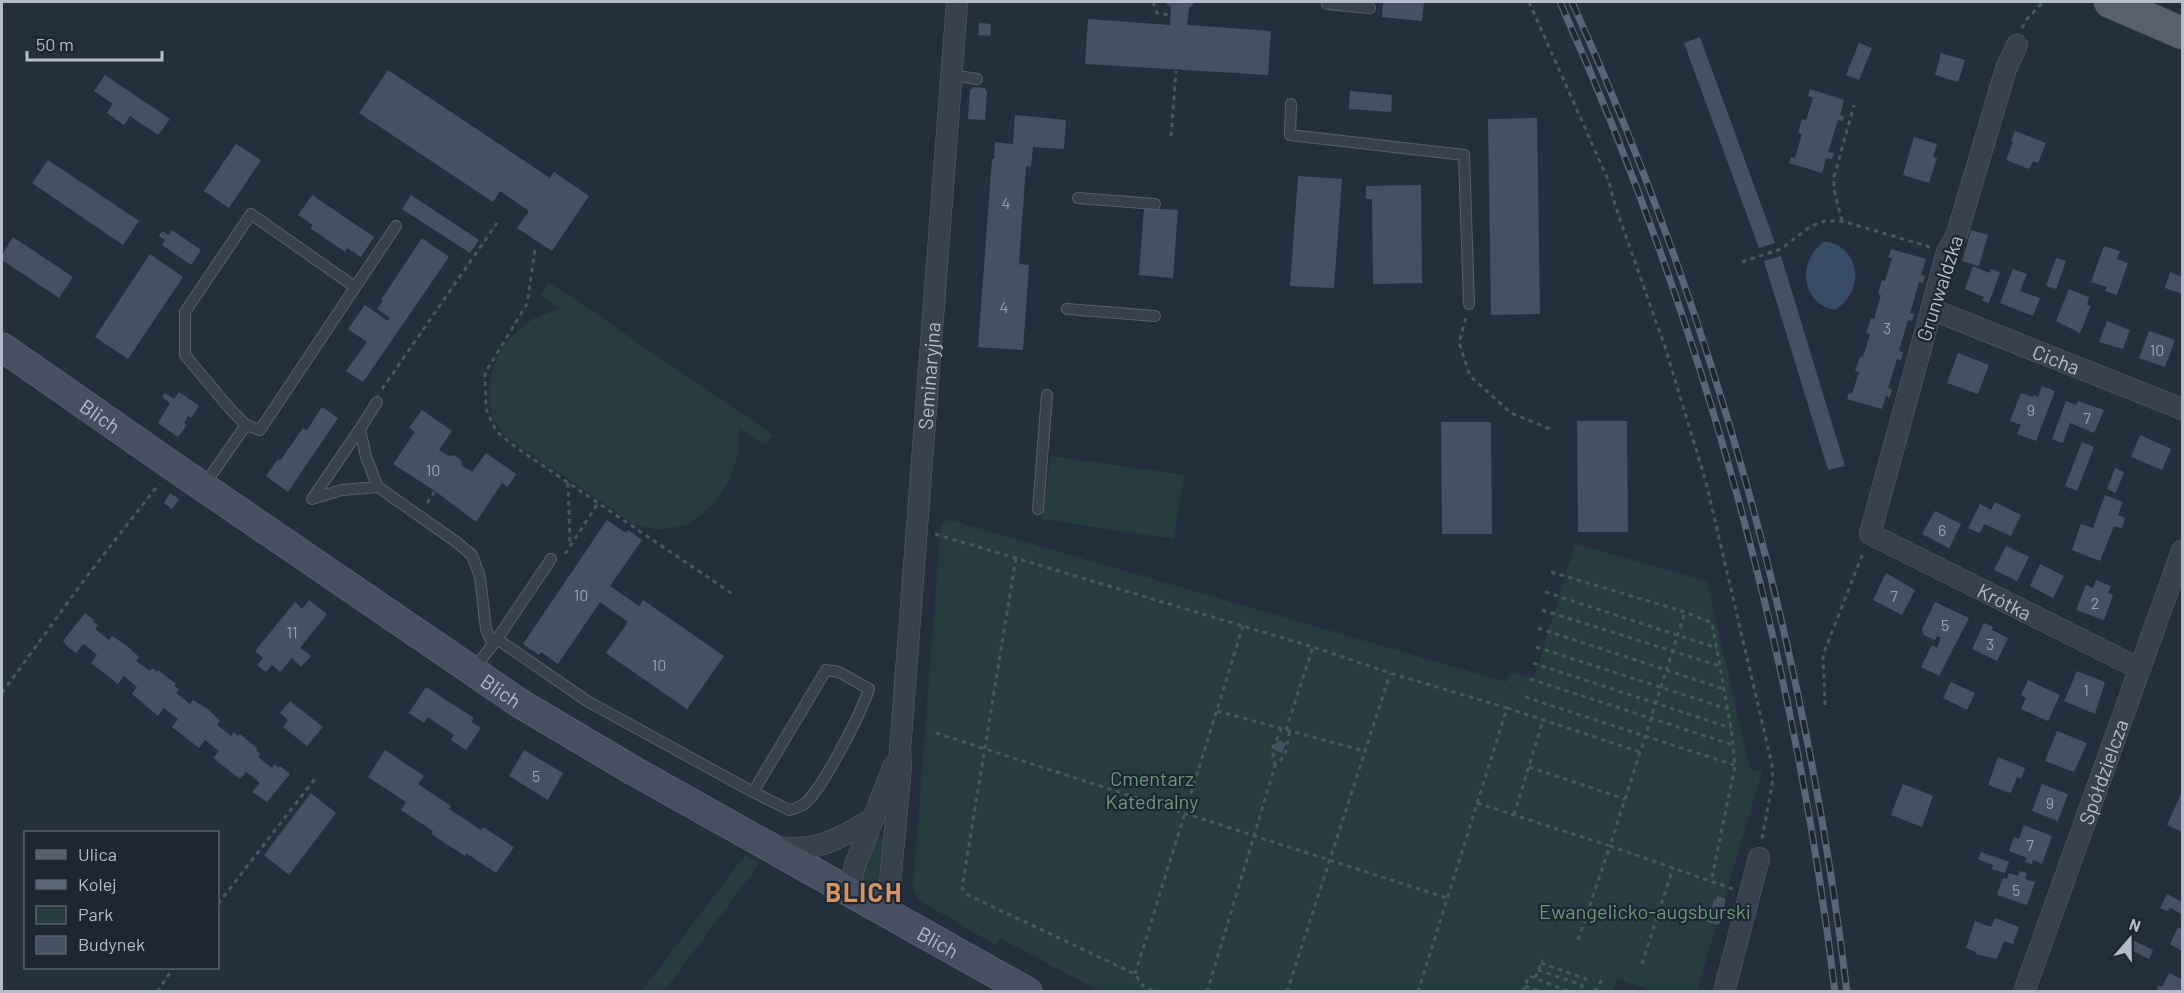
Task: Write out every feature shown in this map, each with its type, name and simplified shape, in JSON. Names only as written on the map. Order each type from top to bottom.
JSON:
[{"type":"main road","points":[[2110,2],[2182,33]]},
{"type":"street","name":"Seminaryjna","points":[[881,909],[889,894],[901,766],[900,750],[957,2]]},
{"type":"street","name":"Grunwaldzka","points":[[1870,534],[1947,252],[1957,234],[2006,69],[2017,45]]},
{"type":"street","name":"Cicha","points":[[1931,309],[2182,410]]},
{"type":"street","name":"Blich","points":[[2,347],[521,704],[586,743],[1028,992]]},
{"type":"street","name":"Krótka","points":[[1870,534],[2140,669]]},
{"type":"street","name":"Spółdzielcza","points":[[2024,992],[2182,551]]},
{"type":"street","name":"Seminaryjna","points":[[849,891],[855,865],[900,750]]},
{"type":"street","points":[[768,846],[800,850],[827,844],[872,820]]},
{"type":"street","points":[[1724,992],[1759,858]]},
{"type":"lane","points":[[1327,4],[1370,8]]},
{"type":"lane","points":[[951,75],[977,78]]},
{"type":"lane","points":[[1291,104],[1290,135],[1464,155],[1469,304]]},
{"type":"lane","points":[[1078,198],[1155,204]]},
{"type":"lane","points":[[355,286],[250,214],[185,312],[184,355],[246,425],[260,430],[396,226]]},
{"type":"lane","points":[[1067,309],[1155,316]]},
{"type":"lane","points":[[1038,509],[1047,395]]},
{"type":"lane","points":[[377,402],[312,499],[342,490],[378,487]]},
{"type":"lane","points":[[203,487],[246,425]]},
{"type":"lane","points":[[360,429],[366,457],[378,487],[455,540],[472,555],[480,577],[486,629],[495,642],[587,701],[753,792],[789,810],[802,805],[813,794],[834,761],[864,705],[869,689],[839,672],[826,670],[753,792]]},
{"type":"lane","points":[[473,671],[551,559]]},
{"type":"path","points":[[1153,2],[1157,13],[1170,15]]},
{"type":"path","points":[[1528,2],[1608,182],[1665,347],[1706,482],[1772,765],[1773,778],[1759,858]]},
{"type":"path","points":[[2017,45],[2026,20],[2043,2]]},
{"type":"path","points":[[1171,136],[1176,71]]},
{"type":"path","points":[[1842,221],[1834,190],[1834,177],[1854,105]]},
{"type":"path","points":[[1742,262],[1780,249],[1811,226],[1825,221],[1842,221],[1947,252]]},
{"type":"path","points":[[377,402],[378,394],[497,223]]},
{"type":"path","points":[[535,250],[526,304],[485,373],[486,409],[496,431],[514,446],[734,595]]},
{"type":"path","points":[[1469,304],[1460,342],[1470,376],[1511,413],[1550,429]]},
{"type":"path","points":[[2,693],[87,576],[174,467]]},
{"type":"path","points":[[568,483],[570,547]]},
{"type":"path","points":[[551,559],[562,558],[598,503]]},
{"type":"path","points":[[1825,705],[1823,655],[1870,534]]},
{"type":"path","points":[[940,535],[1313,647],[1640,752]]},
{"type":"path","points":[[1016,558],[962,888],[968,895],[1135,974],[1143,986],[1156,992]]},
{"type":"path","points":[[1551,572],[1685,612],[1712,623],[1731,728],[1734,765],[1711,882]]},
{"type":"path","points":[[1545,592],[1717,648]]},
{"type":"path","points":[[1542,610],[1720,666]]},
{"type":"path","points":[[1578,940],[1685,612]]},
{"type":"path","points":[[1135,974],[1243,626]]},
{"type":"path","points":[[1538,628],[1724,688]]},
{"type":"path","points":[[1275,766],[1285,756],[1288,730],[1313,647]]},
{"type":"path","points":[[1536,647],[1728,709]]},
{"type":"path","points":[[1533,663],[1731,728]]},
{"type":"path","points":[[1287,992],[1390,673]]},
{"type":"path","points":[[1530,679],[1733,745]]},
{"type":"path","points":[[1525,697],[1734,765]]},
{"type":"path","points":[[1418,992],[1507,708]]},
{"type":"path","points":[[1217,711],[1364,751]]},
{"type":"path","points":[[1514,815],[1544,720]]},
{"type":"path","points":[[1206,992],[1255,836],[1275,766],[1272,749],[1281,730]]},
{"type":"path","points":[[936,733],[1447,898]]},
{"type":"path","points":[[1529,767],[1625,799]]},
{"type":"path","points":[[219,903],[317,776]]},
{"type":"path","points":[[1477,803],[1749,894]]},
{"type":"path","points":[[1642,964],[1673,868]]},
{"type":"path","points":[[1535,978],[1541,961],[1586,979],[1579,992]]},
{"type":"path","points":[[157,992],[172,969]]},
{"type":"path","points":[[1538,970],[1582,985]]},
{"type":"path","points":[[1523,992],[1529,976],[1570,992]]},
{"type":"path","points":[[1595,992],[1602,979]]},
{"type":"path","points":[[1526,986],[1542,992]]},
{"type":"green space","points":[[549,282],[773,435],[766,446],[739,428],[739,451],[729,482],[716,502],[699,517],[685,525],[661,530],[634,524],[504,435],[498,426],[492,415],[490,404],[490,385],[495,363],[500,352],[523,326],[559,309],[540,295]]},
{"type":"green space","points":[[1051,456],[1184,475],[1174,539],[1041,519]]},
{"type":"green space","name":"Cmentarz Katedralny","points":[[950,520],[1506,682],[1510,672],[1534,678],[1575,544],[1707,581],[1750,769],[1762,772],[1697,991],[1654,991],[1617,979],[1611,992],[1100,991],[999,938],[995,945],[919,900],[913,888],[940,535],[942,522]]},
{"type":"green space","points":[[878,835],[883,839],[882,866],[879,880],[872,890],[862,882]]},
{"type":"green space","points":[[745,855],[759,864],[664,991],[642,991]]},
{"type":"water","points":[[1824,242],[1839,246],[1845,251],[1850,257],[1855,272],[1850,295],[1835,310],[1823,306],[1814,299],[1806,280],[1810,259]]},
{"type":"building","points":[[1164,2],[1195,2],[1189,8],[1187,25],[1271,31],[1268,75],[1085,64],[1088,19],[1170,25],[1171,7]]},
{"type":"building","points":[[1383,2],[1424,2],[1422,21],[1382,17]]},
{"type":"building","points":[[979,23],[991,24],[990,36],[978,35]]},
{"type":"building","points":[[1700,37],[1775,243],[1759,248],[1684,43]]},
{"type":"building","points":[[1859,43],[1872,48],[1859,80],[1846,75]]},
{"type":"building","points":[[1941,53],[1965,60],[1958,82],[1935,75]]},
{"type":"building","points":[[388,70],[550,178],[554,172],[589,196],[552,251],[517,228],[529,211],[500,191],[493,202],[359,113]]},
{"type":"building","points":[[105,75],[170,119],[158,135],[130,116],[124,125],[107,113],[113,104],[94,91]]},
{"type":"building","points":[[974,87],[985,88],[987,92],[985,120],[968,119],[970,90]]},
{"type":"building","points":[[1810,89],[1844,100],[1840,115],[1844,116],[1843,121],[1838,120],[1828,152],[1834,153],[1832,159],[1826,158],[1822,173],[1789,163],[1791,157],[1795,158],[1802,134],[1798,133],[1802,119],[1806,120],[1813,98],[1808,96]]},
{"type":"building","points":[[1350,91],[1392,95],[1391,112],[1349,109]]},
{"type":"building","points":[[1015,115],[1066,120],[1064,149],[1033,147],[1031,167],[1026,166],[1019,264],[1029,265],[1023,350],[978,347],[992,159],[994,159],[995,142],[1013,144]]},
{"type":"building","points":[[1537,118],[1540,314],[1491,315],[1488,119]]},
{"type":"building","points":[[2015,131],[2046,143],[2038,163],[2033,161],[2029,169],[2006,160]]},
{"type":"building","points":[[1914,137],[1937,144],[1933,157],[1937,158],[1929,183],[1903,175]]},
{"type":"building","points":[[236,144],[261,160],[229,208],[204,191]]},
{"type":"building","points":[[48,160],[139,221],[123,245],[32,183]]},
{"type":"building","points":[[1298,176],[1342,179],[1334,288],[1290,286]]},
{"type":"building","points":[[1421,185],[1422,283],[1373,284],[1372,199],[1366,199],[1366,186]]},
{"type":"building","points":[[312,195],[374,237],[361,257],[347,248],[345,252],[310,228],[313,225],[298,215]]},
{"type":"building","points":[[411,195],[479,240],[470,253],[402,209]]},
{"type":"building","points":[[1144,208],[1178,210],[1173,278],[1139,275]]},
{"type":"building","points":[[172,230],[201,250],[191,265],[162,245],[165,240],[159,236],[162,231],[169,235]]},
{"type":"building","points":[[1971,230],[1988,235],[1979,266],[1962,261]]},
{"type":"building","points":[[13,237],[73,277],[59,298],[2,260],[2,255]]},
{"type":"building","points":[[422,238],[449,257],[363,382],[346,371],[367,342],[348,329],[365,305],[388,321],[390,318],[377,309]]},
{"type":"building","points":[[2104,246],[2120,251],[2117,259],[2128,263],[2117,295],[2105,291],[2107,287],[2091,282]]},
{"type":"building","points":[[1891,249],[1926,259],[1921,275],[1925,276],[1923,283],[1919,282],[1910,313],[1914,314],[1912,321],[1908,320],[1899,351],[1903,352],[1901,360],[1897,359],[1888,388],[1892,390],[1890,397],[1886,396],[1882,409],[1847,399],[1849,393],[1852,394],[1859,372],[1855,371],[1860,357],[1863,357],[1870,334],[1866,333],[1871,318],[1874,319],[1881,295],[1878,294],[1882,280],[1885,281],[1892,258],[1888,257]]},
{"type":"building","points":[[150,254],[183,277],[128,359],[95,337]]},
{"type":"building","points":[[1781,256],[1845,466],[1828,470],[1764,261]]},
{"type":"building","points":[[2056,258],[2066,261],[2056,289],[2046,286]]},
{"type":"building","points":[[1973,266],[1990,273],[1991,269],[2000,272],[1989,303],[1982,301],[1984,297],[1965,289]]},
{"type":"building","points":[[2013,269],[2027,274],[2020,291],[2040,298],[2033,316],[2000,303]]},
{"type":"building","points":[[2170,272],[2182,277],[2182,294],[2165,288]]},
{"type":"building","points":[[2069,289],[2089,297],[2087,305],[2091,306],[2080,333],[2056,321]]},
{"type":"building","points":[[2107,321],[2130,330],[2123,349],[2099,342]]},
{"type":"building","points":[[2149,331],[2175,340],[2165,367],[2139,358]]},
{"type":"building","points":[[1958,353],[1989,365],[1978,394],[1947,383]]},
{"type":"building","points":[[2042,386],[2055,391],[2036,441],[2017,434],[2021,425],[2010,421],[2021,393],[2038,397]]},
{"type":"building","points":[[179,392],[199,406],[191,418],[188,416],[184,423],[187,425],[178,437],[158,423],[170,403],[162,397],[165,393],[174,399]]},
{"type":"building","points":[[2066,401],[2076,405],[2078,401],[2104,410],[2094,433],[2070,423],[2063,443],[2052,439]]},
{"type":"building","points":[[322,407],[338,418],[288,492],[266,476],[278,459],[280,461],[303,428],[307,430]]},
{"type":"building","points":[[422,410],[452,431],[439,450],[449,456],[454,455],[461,460],[462,466],[472,472],[486,453],[516,474],[508,487],[502,483],[476,522],[435,491],[393,464],[415,432],[409,428]]},
{"type":"building","points":[[1577,421],[1627,421],[1628,532],[1578,532]]},
{"type":"building","points":[[1441,422],[1491,422],[1492,534],[1442,534]]},
{"type":"building","points":[[2140,435],[2171,449],[2162,470],[2131,457]]},
{"type":"building","points":[[2082,442],[2094,447],[2077,491],[2065,486]]},
{"type":"building","points":[[2115,468],[2124,472],[2116,493],[2107,489]]},
{"type":"building","points":[[170,493],[179,499],[172,509],[164,503]]},
{"type":"building","points":[[2105,495],[2123,502],[2118,515],[2125,518],[2122,528],[2114,526],[2100,561],[2072,550],[2081,524],[2093,528]]},
{"type":"building","points":[[1995,502],[2021,515],[2011,536],[1984,524],[1980,533],[1968,528],[1980,504],[1991,510]]},
{"type":"building","points":[[1935,511],[1961,524],[1949,548],[1922,534]]},
{"type":"building","points":[[607,520],[626,533],[628,530],[642,540],[610,586],[639,606],[643,600],[724,656],[687,709],[606,653],[628,622],[600,602],[558,664],[541,652],[539,655],[523,644]]},
{"type":"building","points":[[2006,546],[2029,557],[2017,581],[1994,570]]},
{"type":"building","points":[[2040,564],[2064,576],[2053,598],[2030,586]]},
{"type":"building","points":[[1886,573],[1915,590],[1902,615],[1873,600]]},
{"type":"building","points":[[2096,580],[2111,586],[2108,593],[2113,595],[2104,620],[2076,610],[2086,585],[2093,588]]},
{"type":"building","points":[[309,600],[327,614],[300,648],[311,656],[301,667],[292,658],[280,672],[272,665],[266,672],[257,665],[263,658],[255,651],[295,602],[302,609]]},
{"type":"building","points":[[1935,602],[1969,618],[1939,676],[1921,667],[1932,645],[1937,648],[1941,638],[1937,636],[1935,640],[1924,635],[1922,629]]},
{"type":"building","points":[[85,613],[98,625],[95,629],[109,640],[112,636],[126,645],[139,657],[136,661],[150,671],[152,668],[157,672],[158,670],[176,684],[174,686],[179,689],[176,693],[190,704],[193,700],[208,709],[220,721],[217,725],[231,736],[234,732],[238,736],[240,734],[257,748],[256,750],[260,753],[258,757],[272,768],[274,764],[279,768],[280,766],[290,774],[267,802],[252,792],[260,783],[253,777],[246,772],[240,779],[213,758],[219,751],[205,740],[199,748],[172,727],[178,719],[164,708],[158,716],[132,694],[137,687],[124,676],[118,684],[91,663],[97,655],[90,649],[83,644],[76,653],[68,647],[63,641]]},
{"type":"building","points":[[1984,623],[2008,638],[1997,661],[1972,649]]},
{"type":"building","points":[[2077,671],[2105,682],[2095,714],[2064,701]]},
{"type":"building","points":[[2028,680],[2060,695],[2048,721],[2021,709],[2026,698],[2021,695]]},
{"type":"building","points":[[1951,682],[1975,693],[1967,710],[1943,698]]},
{"type":"building","points":[[426,687],[474,718],[471,722],[481,728],[466,750],[451,740],[454,735],[428,717],[424,723],[409,713]]},
{"type":"building","points":[[290,701],[323,727],[307,746],[283,727],[288,720],[280,713]]},
{"type":"building","points":[[2057,731],[2087,743],[2074,772],[2045,761]]},
{"type":"building","points":[[1277,740],[1286,743],[1282,753],[1274,750]]},
{"type":"building","points":[[385,750],[424,776],[418,784],[451,806],[449,809],[481,830],[483,827],[514,847],[496,873],[431,834],[433,831],[401,810],[406,802],[368,777]]},
{"type":"building","points":[[524,750],[563,773],[548,800],[509,776]]},
{"type":"building","points":[[1998,757],[2025,768],[2021,779],[2017,777],[2011,793],[1988,785]]},
{"type":"building","points":[[1903,784],[1933,796],[1922,827],[1891,815]]},
{"type":"building","points":[[2042,784],[2068,794],[2058,821],[2032,811]]},
{"type":"building","points":[[2182,792],[2182,832],[2167,825]]},
{"type":"building","points":[[311,793],[336,813],[289,875],[264,855]]},
{"type":"building","points":[[2024,825],[2052,836],[2042,864],[2033,860],[2032,864],[2025,862],[2027,858],[2009,851],[2014,837],[2019,839]]},
{"type":"building","points":[[1981,852],[2009,862],[2005,873],[1992,869],[1993,865],[1978,859]]},
{"type":"building","points":[[2020,871],[2027,873],[2025,879],[2035,882],[2027,905],[1997,895],[2003,878],[2007,879],[2009,873],[2018,876]]},
{"type":"building","points":[[2167,894],[2182,902],[2182,914],[2170,908],[2168,911],[2160,908]]},
{"type":"building","points":[[1717,896],[1726,899],[1719,925],[1707,922]]},
{"type":"building","points":[[1995,918],[2019,927],[2013,944],[2004,941],[1997,959],[1976,954],[1966,948],[1975,921],[1991,927]]},
{"type":"building","points":[[2178,927],[2182,929],[2182,951],[2170,944]]},
{"type":"building","points":[[2129,938],[2153,950],[2149,959],[2125,947]]},
{"type":"building","points":[[2169,973],[2182,979],[2182,992],[2156,992],[2159,985],[2162,987]]},
{"type":"railway","points":[[1560,2],[1610,120],[1656,241],[1698,363],[1735,486],[1767,611],[1794,737],[1817,864],[1835,992]]},
{"type":"railway","points":[[1572,2],[1623,120],[1669,241],[1710,363],[1747,486],[1779,611],[1807,737],[1829,864],[1847,992]]},
{"type":"district","name":"BLICH","points":[[864,891]]},
{"type":"park label","name":"Ewangelicko-augsburski","points":[[1645,911]]}]
